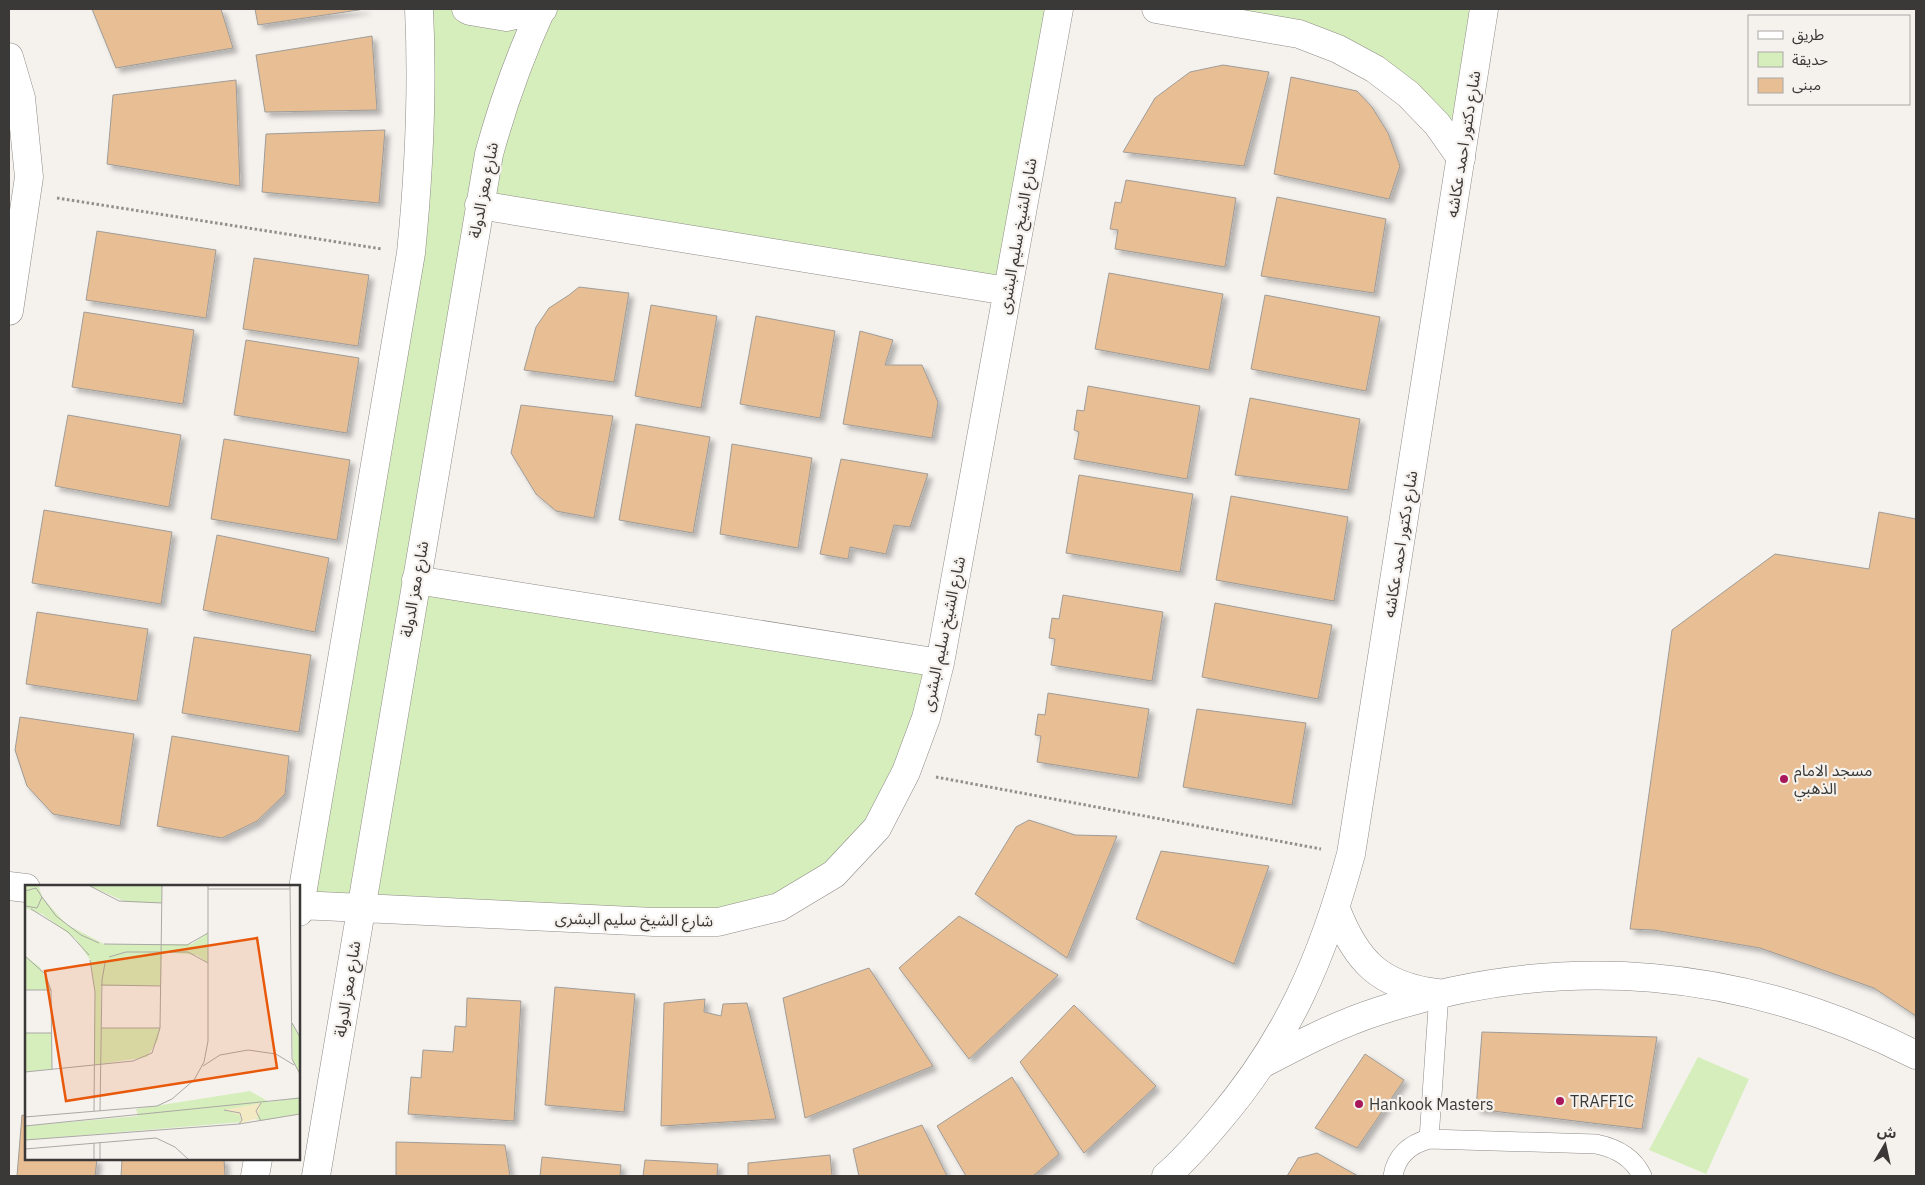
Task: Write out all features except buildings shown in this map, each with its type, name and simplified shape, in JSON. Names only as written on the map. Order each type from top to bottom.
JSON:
[{"type":"street","points":[[300,901],[411,253],[420,137],[420,9]]},
{"type":"street","points":[[466,9],[506,17],[542,9]]},
{"type":"street","name":"شارع معز الدولة","points":[[316,1176],[479,205],[489,154],[502,104],[520,57],[542,9]]},
{"type":"street","name":"شارع الشيخ سليم البشرى","points":[[300,907],[663,922],[718,922],[780,907],[834,874],[877,828],[906,772],[926,718],[940,663],[1058,9]]},
{"type":"street","points":[[1156,9],[1299,34],[1338,48],[1375,69],[1408,94],[1437,124],[1460,158]]},
{"type":"street","name":"شارع دكتور احمد عكاشه","points":[[1166,1176],[1203,1139],[1234,1102],[1262,1064],[1285,1027],[1304,989],[1336,909],[1351,854],[1484,9]]},
{"type":"street","points":[[9,57],[21,98],[21,182],[9,311]]},
{"type":"street","points":[[479,205],[1007,291]]},
{"type":"street","points":[[416,580],[940,663]]},
{"type":"street","points":[[9,886],[25,888]]},
{"type":"street","points":[[1336,909],[1353,946],[1366,962],[1381,975],[1400,985],[1419,991],[1439,993]]},
{"type":"street","points":[[1262,1064],[1335,1028],[1378,1011],[1439,993],[1502,982],[1565,976],[1629,976],[1692,982],[1755,993],[1817,1012],[1876,1035],[1916,1055]]},
{"type":"street","points":[[255,1176],[258,1160]]},
{"type":"lane","points":[[1429,1139],[1439,993]]},
{"type":"lane","points":[[1393,1176],[1397,1162],[1404,1153],[1411,1146],[1429,1139],[1596,1144],[1609,1147],[1621,1153],[1632,1162],[1642,1176]]},
{"type":"path","points":[[21,182],[411,253]]},
{"type":"path","points":[[906,772],[1351,854]]},
{"type":"green space","points":[[419,9],[1059,9],[1007,291],[480,205],[416,579],[940,663],[926,718],[834,874],[718,922],[300,905],[411,253]]},
{"type":"green space","points":[[1156,9],[1484,9],[1461,158],[1375,69]]},
{"type":"green space","points":[[1698,1057],[1749,1079],[1706,1174],[1649,1150]]},
{"type":"place","name":"مسجد الامام الذهبي","points":[[1784,779]]},
{"type":"place","name":"TRAFFIC","points":[[1560,1101]]},
{"type":"place","name":"Hankook Masters","points":[[1359,1104]]}]
